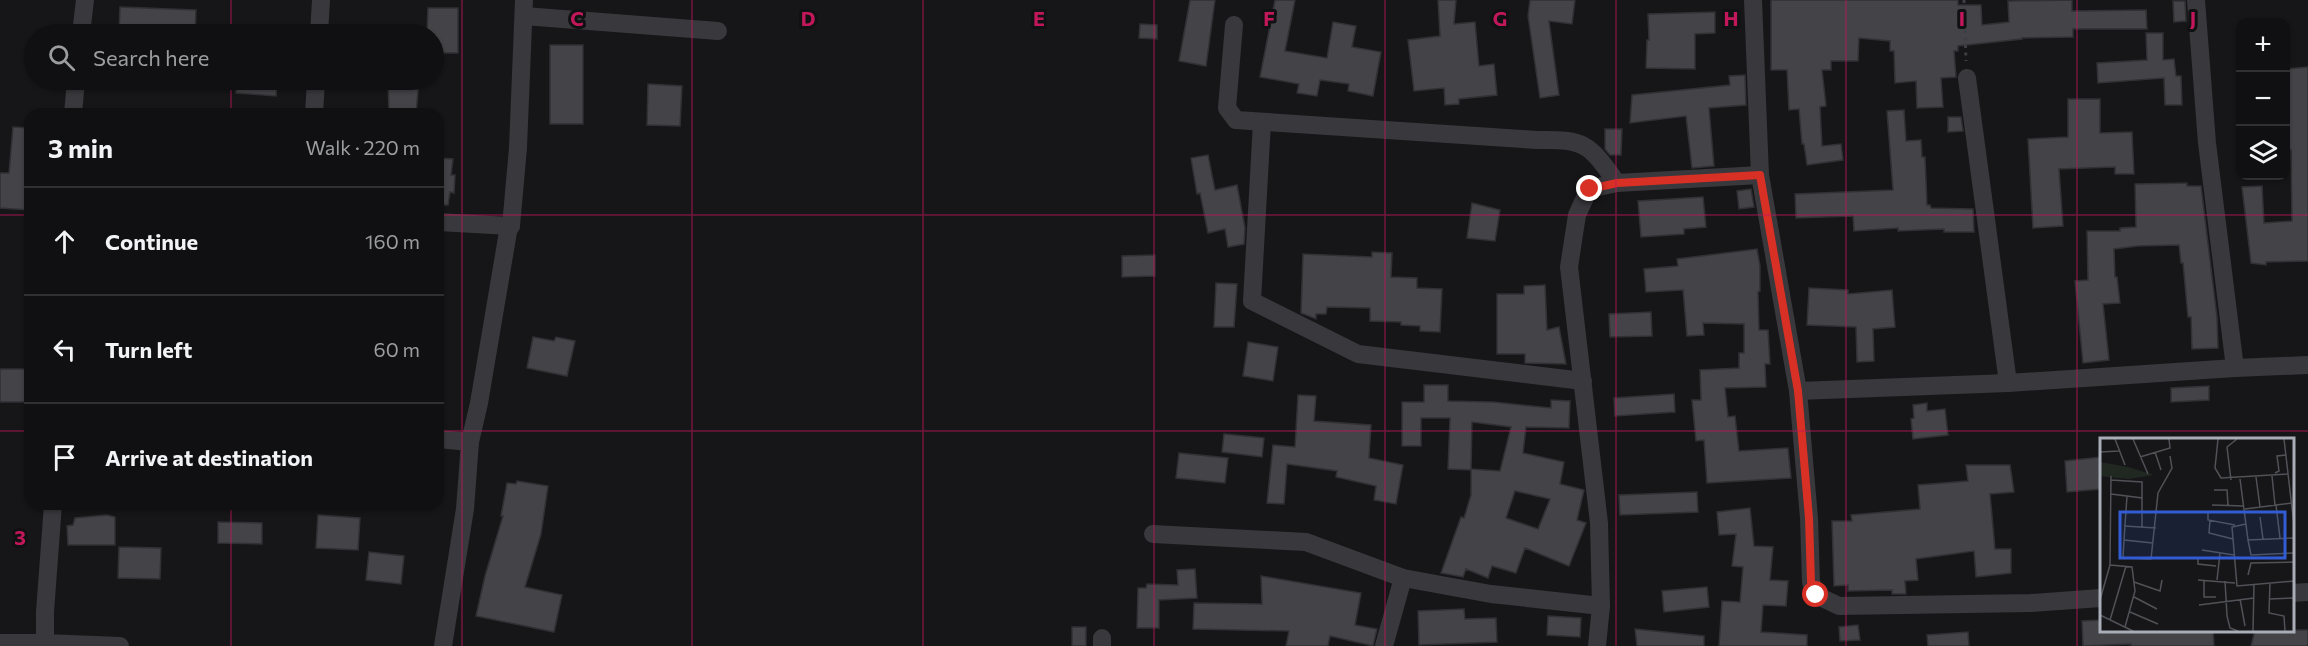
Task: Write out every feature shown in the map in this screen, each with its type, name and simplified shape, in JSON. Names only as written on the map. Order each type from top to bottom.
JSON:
[{"type":"street","points":[[82,24],[85,0]]},
{"type":"street","points":[[320,24],[321,0]]},
{"type":"street","points":[[1753,0],[1760,175],[1798,391],[1809,518],[1811,582],[1816,595],[1839,606],[2031,603],[2100,598]]},
{"type":"street","points":[[2196,0],[2207,143],[2235,368]]},
{"type":"street","points":[[443,646],[465,509],[470,442],[511,226],[518,148],[524,8],[718,31]]},
{"type":"street","points":[[1234,25],[1227,108],[1236,120],[1537,140],[1568,139],[1593,150],[1617,183]]},
{"type":"street","points":[[1967,78],[2008,383]]},
{"type":"street","points":[[74,108],[75,90]]},
{"type":"street","points":[[314,108],[315,90]]},
{"type":"street","points":[[1262,122],[1252,300],[1358,354],[1584,381]]},
{"type":"street","points":[[1597,646],[1601,606],[1599,523],[1569,267],[1577,215],[1590,189],[1617,183],[1760,175]]},
{"type":"street","points":[[444,222],[511,226]]},
{"type":"street","points":[[1798,391],[2008,383],[2308,365]]},
{"type":"street","points":[[444,440],[470,442]]},
{"type":"street","points":[[45,643],[53,510]]},
{"type":"street","points":[[1153,534],[1306,542],[1403,578],[1491,594],[1601,606]]},
{"type":"street","points":[[1384,646],[1403,578]]},
{"type":"street","points":[[2293,593],[2308,592]]},
{"type":"street","points":[[0,643],[120,646]]},
{"type":"path","points":[[1964,0],[1967,78]]},
{"type":"building","points":[[1190,0],[1215,0],[1206,66],[1179,61]]},
{"type":"building","points":[[1275,0],[1295,0],[1285,51],[1327,58],[1333,22],[1356,26],[1352,47],[1381,52],[1373,96],[1348,91],[1349,84],[1320,80],[1317,96],[1297,93],[1299,84],[1260,77]]},
{"type":"building","points":[[1438,0],[1456,0],[1454,24],[1475,22],[1479,66],[1494,64],[1497,95],[1459,99],[1459,104],[1445,105],[1444,88],[1414,91],[1408,40],[1440,36]]},
{"type":"building","points":[[1530,0],[1575,0],[1572,24],[1549,21],[1559,95],[1540,98],[1528,16]]},
{"type":"building","points":[[1771,0],[1958,0],[1958,5],[1981,5],[1982,25],[2009,22],[2008,1],[2072,0],[2072,11],[2146,10],[2147,29],[2073,29],[2073,37],[2022,38],[1958,46],[1958,51],[1954,51],[1956,77],[1941,78],[1943,107],[1917,108],[1916,81],[1895,83],[1894,51],[1890,51],[1890,41],[1859,38],[1858,61],[1831,61],[1831,70],[1822,70],[1826,106],[1820,107],[1822,146],[1841,144],[1843,160],[1807,165],[1804,144],[1802,144],[1799,109],[1789,110],[1787,70],[1771,70]]},
{"type":"building","points":[[2173,1],[2185,1],[2186,21],[2174,22]]},
{"type":"building","points":[[120,7],[196,10],[195,24],[119,24]]},
{"type":"building","points":[[428,8],[458,8],[458,53],[444,53],[444,24],[427,24]]},
{"type":"building","points":[[1715,12],[1715,33],[1695,34],[1695,69],[1646,68],[1647,40],[1649,40],[1648,14]]},
{"type":"building","points":[[1140,24],[1157,25],[1157,39],[1139,38]]},
{"type":"building","points":[[2146,33],[2163,33],[2163,60],[2174,59],[2176,76],[2181,76],[2182,105],[2165,105],[2164,78],[2098,83],[2097,63],[2147,60]]},
{"type":"building","points":[[550,45],[583,45],[583,124],[550,124]]},
{"type":"building","points":[[2308,67],[2308,261],[2266,262],[2266,265],[2251,263],[2242,187],[2262,186],[2264,223],[2292,221],[2290,69]]},
{"type":"building","points":[[1745,75],[1746,105],[1709,108],[1714,166],[1692,168],[1686,116],[1630,123],[1632,95],[1730,85],[1729,76]]},
{"type":"building","points":[[648,84],[682,86],[680,126],[647,125]]},
{"type":"building","points":[[236,90],[276,90],[276,96],[236,93]]},
{"type":"building","points":[[388,90],[418,90],[417,108],[389,108]]},
{"type":"building","points":[[2068,99],[2100,99],[2100,133],[2132,132],[2134,174],[2115,174],[2115,167],[2059,169],[2063,226],[2033,228],[2028,139],[2068,137]]},
{"type":"building","points":[[1904,110],[1906,141],[1921,140],[1922,157],[1925,157],[1927,205],[1931,208],[1973,209],[1974,232],[1944,232],[1944,229],[1898,231],[1898,228],[1854,231],[1853,216],[1796,218],[1795,194],[1893,190],[1887,111]]},
{"type":"building","points":[[1948,117],[1961,117],[1963,131],[1948,132]]},
{"type":"building","points":[[13,127],[24,128],[24,210],[0,208],[0,173],[9,173]]},
{"type":"building","points":[[1605,129],[1622,129],[1621,155],[1610,155],[1605,149]]},
{"type":"building","points":[[1208,155],[1215,190],[1237,185],[1245,228],[1244,244],[1228,247],[1225,229],[1208,233],[1200,193],[1197,194],[1191,158]]},
{"type":"building","points":[[444,158],[453,159],[451,175],[455,175],[454,193],[450,192],[448,205],[444,205]]},
{"type":"building","points":[[2187,183],[2187,186],[2201,186],[2217,317],[2218,348],[2192,349],[2191,317],[2188,317],[2179,245],[2138,246],[2114,249],[2115,277],[2117,277],[2120,303],[2103,304],[2109,360],[2083,363],[2075,281],[2088,280],[2087,231],[2120,231],[2120,228],[2136,227],[2135,184]]},
{"type":"building","points":[[1751,189],[1754,207],[1739,209],[1737,191]]},
{"type":"building","points":[[1703,197],[1706,227],[1684,229],[1684,234],[1641,237],[1638,201]]},
{"type":"building","points":[[1472,203],[1500,210],[1495,241],[1467,238]]},
{"type":"building","points":[[1757,249],[1760,266],[1759,330],[1768,330],[1770,364],[1765,364],[1766,387],[1725,388],[1728,417],[1735,416],[1739,451],[1788,448],[1791,478],[1707,483],[1704,440],[1696,441],[1692,400],[1701,400],[1700,370],[1739,368],[1739,353],[1744,353],[1744,324],[1703,323],[1704,335],[1687,336],[1683,290],[1646,292],[1644,269],[1678,266],[1677,259]]},
{"type":"building","points":[[1372,252],[1392,253],[1391,277],[1417,278],[1417,288],[1442,289],[1440,332],[1420,331],[1420,326],[1401,325],[1401,322],[1370,321],[1370,308],[1327,307],[1326,314],[1316,314],[1316,319],[1301,313],[1303,254],[1372,257]]},
{"type":"building","points":[[1155,255],[1155,276],[1122,277],[1122,256]]},
{"type":"building","points":[[1216,283],[1237,284],[1234,327],[1214,327]]},
{"type":"building","points":[[1545,285],[1547,330],[1559,327],[1566,364],[1525,363],[1525,354],[1497,354],[1497,294],[1524,294],[1524,286]]},
{"type":"building","points":[[1809,288],[1848,290],[1848,294],[1892,290],[1895,327],[1873,329],[1874,361],[1857,362],[1856,327],[1807,325]]},
{"type":"building","points":[[1651,312],[1652,336],[1610,337],[1609,314]]},
{"type":"building","points":[[533,337],[554,341],[556,337],[575,341],[567,376],[527,368]]},
{"type":"building","points":[[1248,342],[1278,347],[1273,381],[1243,376]]},
{"type":"building","points":[[0,369],[24,369],[24,402],[0,402]]},
{"type":"building","points":[[1424,385],[1448,385],[1448,401],[1493,402],[1551,408],[1551,400],[1570,401],[1569,428],[1526,427],[1523,453],[1564,462],[1560,484],[1584,490],[1577,520],[1586,523],[1569,566],[1525,548],[1516,573],[1492,566],[1488,578],[1466,569],[1463,577],[1441,573],[1471,495],[1471,470],[1448,469],[1450,418],[1421,418],[1421,446],[1402,446],[1402,402],[1424,402]],"holes":[[[1472,422],[1511,427],[1500,471],[1471,469]],[[1515,491],[1550,499],[1538,529],[1506,518]]]},
{"type":"building","points":[[2209,386],[2209,400],[2171,402],[2171,388]]},
{"type":"building","points":[[1674,394],[1675,412],[1615,416],[1614,398]]},
{"type":"building","points":[[1298,395],[1316,396],[1314,421],[1371,425],[1369,458],[1403,465],[1396,504],[1374,500],[1376,486],[1336,477],[1337,471],[1287,464],[1284,504],[1267,503],[1273,445],[1295,447]]},
{"type":"building","points":[[1927,403],[1927,411],[1945,409],[1948,435],[1913,439],[1911,419],[1914,418],[1913,405]]},
{"type":"building","points":[[1224,434],[1264,438],[1262,457],[1222,452]]},
{"type":"building","points":[[1179,453],[1228,458],[1225,483],[1176,478]]},
{"type":"building","points":[[2100,457],[2100,489],[2067,492],[2065,461]]},
{"type":"building","points":[[1966,465],[2010,465],[2014,492],[1990,494],[1995,549],[2011,549],[2011,573],[1976,577],[1974,551],[1916,559],[1918,580],[1905,581],[1906,594],[1892,594],[1892,590],[1848,591],[1848,585],[1834,586],[1832,521],[1852,521],[1851,515],[1920,509],[1918,485],[1968,481]]},
{"type":"building","points":[[517,481],[548,486],[541,534],[525,587],[562,595],[554,632],[476,616],[503,516],[501,516],[507,483],[516,484]]},
{"type":"building","points":[[1697,492],[1698,512],[1620,515],[1619,495]]},
{"type":"building","points":[[1750,508],[1754,546],[1773,547],[1770,580],[1788,581],[1786,606],[1763,605],[1761,632],[1807,635],[1807,646],[1719,646],[1722,601],[1740,602],[1743,567],[1732,566],[1736,534],[1719,535],[1717,512]]},
{"type":"building","points":[[107,515],[115,517],[115,545],[68,545],[67,526],[73,525],[75,518]]},
{"type":"building","points":[[318,515],[360,518],[358,550],[316,548]]},
{"type":"building","points":[[218,522],[262,523],[262,544],[218,543]]},
{"type":"building","points":[[119,547],[161,548],[160,579],[118,578]]},
{"type":"building","points":[[369,552],[404,556],[401,584],[366,580]]},
{"type":"building","points":[[1195,569],[1197,598],[1159,600],[1159,628],[1137,628],[1138,588],[1146,588],[1147,584],[1178,585],[1177,570]]},
{"type":"building","points":[[1261,576],[1361,593],[1355,625],[1377,629],[1373,646],[1330,636],[1328,646],[1286,646],[1289,631],[1193,629],[1194,603],[1262,604]]},
{"type":"building","points":[[1707,587],[1709,607],[1664,612],[1662,591]]},
{"type":"building","points":[[1464,609],[1465,619],[1496,618],[1497,642],[1419,645],[1418,611]]},
{"type":"building","points":[[1548,616],[1581,618],[1580,637],[1547,635]]},
{"type":"building","points":[[2100,620],[2100,631],[2213,631],[2214,646],[2131,646],[2131,644],[2083,646],[2082,621]]},
{"type":"building","points":[[1858,625],[1860,640],[1840,641],[1839,627]]},
{"type":"building","points":[[1072,627],[1086,627],[1086,646],[1072,646]]},
{"type":"building","points":[[1635,629],[1704,636],[1704,646],[1637,646]]},
{"type":"building","points":[[2308,630],[2308,646],[2251,646],[2255,631]]},
{"type":"building","points":[[1968,632],[1969,646],[1928,646],[1927,635]]},
{"type":"route","points":[[1590,189],[1617,183],[1760,175],[1798,391],[1809,518],[1811,582],[1816,595]]}]
